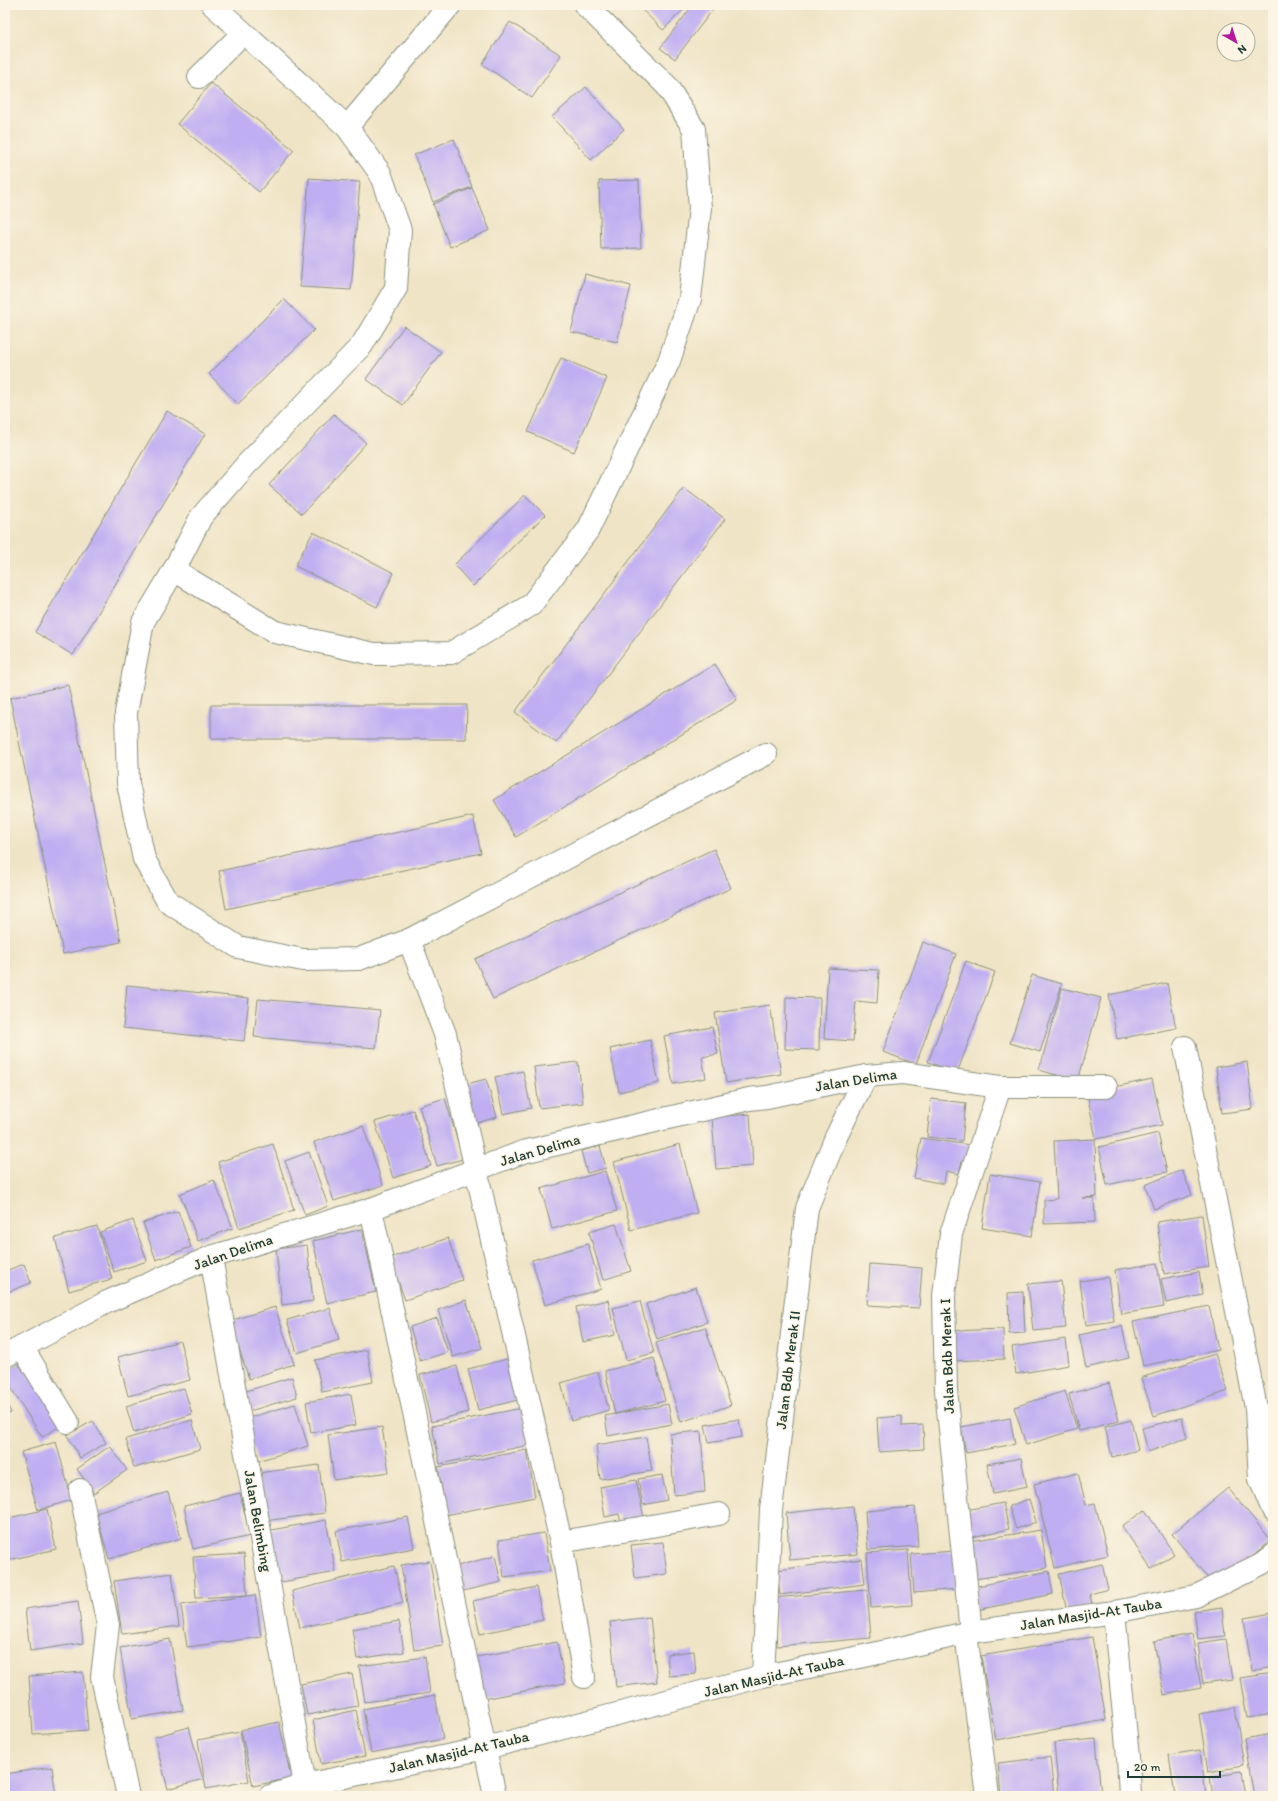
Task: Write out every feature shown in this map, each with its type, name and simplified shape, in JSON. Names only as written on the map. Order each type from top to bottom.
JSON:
[{"type":"street","points":[[213,5],[347,127],[380,173],[400,230],[396,288],[362,345],[247,464],[201,516],[174,570],[143,622],[126,713],[128,783],[144,859],[168,902],[238,947],[303,960],[359,959],[409,940],[766,754]]},
{"type":"street","points":[[347,127],[450,5]]},
{"type":"street","points":[[174,570],[275,632],[374,654],[451,652],[531,605],[588,530],[669,361],[690,299],[700,208],[694,129],[667,86],[585,5]]},
{"type":"street","points":[[200,77],[243,33]]},
{"type":"street","points":[[409,940],[445,1034],[561,1542],[584,1677]]},
{"type":"street","points":[[1185,1047],[1256,1408],[1260,1479],[1273,1510]]},
{"type":"street","name":"Jalan Delima","points":[[14,1352],[107,1302],[211,1257],[371,1209],[523,1152],[749,1099],[767,1097],[866,1076],[903,1072],[1000,1087],[1106,1087]]},
{"type":"street","name":"Jalan Bdb Merak II","points":[[763,1676],[771,1510],[807,1208],[836,1137],[866,1076]]},
{"type":"street","name":"Jalan Bdb Merak I","points":[[988,1796],[968,1633],[946,1390],[944,1296],[951,1234],[1000,1087]]},
{"type":"street","points":[[371,1209],[495,1796]]},
{"type":"street","name":"Jalan Belimbing","points":[[211,1257],[305,1785]]},
{"type":"street","points":[[14,1352],[68,1422]]},
{"type":"street","points":[[1256,1408],[1266,1422],[1273,1423]]},
{"type":"street","points":[[80,1490],[108,1625],[102,1677],[128,1796]]},
{"type":"street","points":[[561,1542],[719,1514]]},
{"type":"street","name":"Jalan Masjid-At Tauba","points":[[270,1796],[305,1785],[486,1748],[763,1676],[860,1657],[968,1633],[1114,1612],[1196,1596],[1261,1564],[1273,1555]]},
{"type":"street","points":[[1114,1612],[1128,1757],[1130,1796]]},
{"type":"building","points":[[637,5],[688,5],[663,30]]},
{"type":"building","points":[[693,5],[710,5],[714,8],[675,59],[660,48]]},
{"type":"building","points":[[510,22],[561,55],[532,98],[482,64]]},
{"type":"building","points":[[211,83],[294,150],[259,192],[177,124]]},
{"type":"building","points":[[586,87],[624,129],[591,160],[552,117]]},
{"type":"building","points":[[454,139],[472,187],[433,202],[414,155]]},
{"type":"building","points":[[309,178],[360,182],[351,290],[300,287]]},
{"type":"building","points":[[639,180],[641,248],[601,249],[599,181]]},
{"type":"building","points":[[472,188],[490,230],[450,247],[433,204]]},
{"type":"building","points":[[585,274],[631,286],[617,342],[571,332]]},
{"type":"building","points":[[284,299],[314,330],[238,404],[209,374]]},
{"type":"building","points":[[404,326],[441,352],[403,405],[366,379]]},
{"type":"building","points":[[561,358],[607,378],[574,452],[528,432]]},
{"type":"building","points":[[167,411],[205,434],[73,655],[35,632]]},
{"type":"building","points":[[334,414],[366,443],[302,514],[269,485]]},
{"type":"building","points":[[684,488],[725,519],[556,743],[515,712]]},
{"type":"building","points":[[525,495],[545,515],[473,586],[454,565]]},
{"type":"building","points":[[313,532],[394,573],[377,607],[295,566]]},
{"type":"building","points":[[715,664],[737,700],[516,837],[494,800]]},
{"type":"building","points":[[68,685],[121,942],[63,954],[10,698]]},
{"type":"building","points":[[211,705],[467,705],[466,739],[211,739]]},
{"type":"building","points":[[473,816],[481,853],[226,909],[219,871]]},
{"type":"building","points":[[714,849],[731,888],[493,999],[475,959]]},
{"type":"building","points":[[923,942],[956,954],[916,1064],[883,1052]]},
{"type":"building","points":[[966,961],[995,972],[957,1073],[928,1062]]},
{"type":"building","points":[[828,968],[879,970],[877,1003],[856,1001],[853,1041],[824,1039]]},
{"type":"building","points":[[1032,975],[1062,984],[1040,1052],[1010,1043]]},
{"type":"building","points":[[1167,983],[1176,1028],[1117,1039],[1109,995]]},
{"type":"building","points":[[127,985],[249,998],[244,1041],[123,1028]]},
{"type":"building","points":[[1062,988],[1101,998],[1078,1081],[1039,1070]]},
{"type":"building","points":[[786,997],[820,998],[819,1050],[785,1049]]},
{"type":"building","points":[[258,999],[380,1010],[376,1048],[254,1037]]},
{"type":"building","points":[[770,1005],[781,1074],[726,1083],[715,1013]]},
{"type":"building","points":[[712,1027],[718,1054],[702,1057],[706,1078],[673,1084],[664,1036]]},
{"type":"building","points":[[650,1040],[659,1083],[619,1092],[610,1049]]},
{"type":"building","points":[[578,1062],[583,1103],[539,1108],[534,1067]]},
{"type":"building","points":[[1247,1062],[1253,1109],[1222,1113],[1216,1067]]},
{"type":"building","points":[[523,1071],[531,1108],[503,1114],[495,1077]]},
{"type":"building","points":[[486,1079],[497,1117],[474,1124],[463,1085]]},
{"type":"building","points":[[1152,1079],[1162,1125],[1096,1139],[1087,1093]]},
{"type":"building","points":[[445,1098],[463,1159],[437,1166],[419,1106]]},
{"type":"building","points":[[931,1099],[966,1103],[962,1141],[927,1137]]},
{"type":"building","points":[[413,1110],[431,1166],[393,1178],[375,1122]]},
{"type":"building","points":[[750,1114],[753,1166],[716,1169],[712,1117]]},
{"type":"building","points":[[363,1126],[383,1185],[334,1201],[314,1142]]},
{"type":"building","points":[[1158,1133],[1167,1172],[1107,1185],[1099,1147]]},
{"type":"building","points":[[921,1138],[970,1145],[967,1162],[962,1161],[959,1174],[946,1171],[944,1184],[914,1178]]},
{"type":"building","points":[[1095,1139],[1097,1197],[1082,1198],[1094,1198],[1095,1222],[1044,1224],[1044,1200],[1057,1199],[1054,1141]]},
{"type":"building","points":[[273,1144],[294,1210],[239,1228],[218,1162]]},
{"type":"building","points":[[680,1144],[697,1213],[631,1230],[614,1162]]},
{"type":"building","points":[[600,1146],[606,1168],[587,1173],[581,1151]]},
{"type":"building","points":[[309,1152],[328,1206],[305,1215],[285,1161]]},
{"type":"building","points":[[1182,1170],[1192,1195],[1154,1209],[1145,1185]]},
{"type":"building","points":[[605,1171],[617,1211],[552,1229],[541,1189]]},
{"type":"building","points":[[990,1174],[1040,1182],[1032,1236],[982,1228]]},
{"type":"building","points":[[214,1180],[233,1228],[198,1241],[180,1194]]},
{"type":"building","points":[[178,1211],[191,1247],[156,1260],[143,1223]]},
{"type":"building","points":[[1202,1215],[1209,1267],[1164,1274],[1157,1222]]},
{"type":"building","points":[[133,1220],[147,1261],[114,1272],[100,1232]]},
{"type":"building","points":[[616,1224],[631,1271],[603,1280],[589,1232]]},
{"type":"building","points":[[97,1226],[112,1279],[69,1291],[55,1238]]},
{"type":"building","points":[[362,1229],[376,1292],[327,1303],[313,1241]]},
{"type":"building","points":[[448,1238],[462,1280],[405,1300],[390,1258]]},
{"type":"building","points":[[588,1244],[601,1289],[545,1305],[532,1260]]},
{"type":"building","points":[[307,1245],[313,1301],[282,1305],[276,1249]]},
{"type":"building","points":[[1157,1263],[1164,1307],[1121,1314],[1115,1270]]},
{"type":"building","points":[[24,1264],[31,1283],[5,1293],[5,1271]]},
{"type":"building","points":[[870,1264],[922,1268],[919,1308],[867,1305]]},
{"type":"building","points":[[1199,1272],[1203,1295],[1166,1303],[1161,1279]]},
{"type":"building","points":[[1108,1277],[1114,1321],[1086,1325],[1080,1281]]},
{"type":"building","points":[[1061,1281],[1066,1328],[1033,1331],[1028,1284]]},
{"type":"building","points":[[696,1287],[707,1322],[657,1339],[646,1304]]},
{"type":"building","points":[[1023,1292],[1025,1333],[1009,1334],[1008,1293]]},
{"type":"building","points":[[466,1300],[482,1348],[453,1357],[438,1310]]},
{"type":"building","points":[[608,1300],[615,1335],[583,1342],[576,1307]]},
{"type":"building","points":[[640,1301],[654,1353],[626,1360],[613,1308]]},
{"type":"building","points":[[1209,1306],[1218,1350],[1143,1366],[1133,1322]]},
{"type":"building","points":[[275,1307],[294,1364],[249,1379],[230,1321]]},
{"type":"building","points":[[330,1308],[339,1340],[297,1353],[287,1320]]},
{"type":"building","points":[[437,1318],[448,1352],[420,1361],[410,1327]]},
{"type":"building","points":[[1122,1326],[1129,1358],[1086,1368],[1079,1335]]},
{"type":"building","points":[[705,1327],[731,1405],[681,1422],[656,1343]]},
{"type":"building","points":[[1003,1329],[1004,1359],[950,1361],[950,1331]]},
{"type":"building","points":[[1066,1339],[1069,1365],[1016,1374],[1012,1347]]},
{"type":"building","points":[[180,1341],[190,1380],[128,1396],[118,1357]]},
{"type":"building","points":[[367,1350],[373,1382],[322,1392],[315,1360]]},
{"type":"building","points":[[1215,1354],[1228,1391],[1154,1416],[1141,1378]]},
{"type":"building","points":[[654,1358],[665,1401],[615,1414],[605,1371]]},
{"type":"building","points":[[507,1359],[518,1400],[478,1410],[468,1369]]},
{"type":"building","points":[[24,1360],[65,1423],[42,1437],[5,1379],[5,1372]]},
{"type":"building","points":[[457,1366],[468,1412],[431,1422],[420,1375]]},
{"type":"building","points":[[598,1372],[609,1410],[571,1421],[561,1383]]},
{"type":"building","points":[[292,1377],[297,1397],[246,1412],[240,1393]]},
{"type":"building","points":[[1109,1383],[1119,1421],[1079,1431],[1069,1394]]},
{"type":"building","points":[[184,1388],[192,1414],[134,1433],[126,1406]]},
{"type":"building","points":[[1065,1391],[1077,1429],[1026,1445],[1014,1407]]},
{"type":"building","points":[[351,1394],[356,1425],[311,1433],[306,1402]]},
{"type":"building","points":[[5,1400],[11,1413],[5,1415]]},
{"type":"building","points":[[295,1404],[308,1446],[257,1461],[245,1419]]},
{"type":"building","points":[[668,1404],[672,1424],[608,1436],[605,1416]]},
{"type":"building","points":[[522,1408],[529,1445],[440,1464],[432,1426]]},
{"type":"building","points":[[902,1416],[902,1426],[923,1425],[924,1449],[879,1452],[877,1418]]},
{"type":"building","points":[[1010,1418],[1015,1444],[966,1453],[961,1427]]},
{"type":"building","points":[[1182,1418],[1187,1438],[1148,1452],[1142,1428]]},
{"type":"building","points":[[739,1419],[742,1437],[709,1443],[705,1425]]},
{"type":"building","points":[[192,1420],[200,1449],[134,1468],[126,1439]]},
{"type":"building","points":[[1131,1420],[1138,1450],[1112,1457],[1105,1427]]},
{"type":"building","points":[[93,1421],[106,1443],[80,1458],[67,1435]]},
{"type":"building","points":[[382,1427],[389,1472],[334,1480],[328,1435]]},
{"type":"building","points":[[701,1431],[705,1492],[674,1495],[670,1434]]},
{"type":"building","points":[[646,1437],[652,1471],[600,1479],[596,1445]]},
{"type":"building","points":[[56,1442],[72,1500],[38,1510],[21,1452]]},
{"type":"building","points":[[110,1446],[127,1470],[94,1493],[77,1469]]},
{"type":"building","points":[[527,1450],[535,1497],[446,1515],[438,1467]]},
{"type":"building","points":[[1021,1458],[1027,1487],[993,1494],[987,1464]]},
{"type":"building","points":[[319,1465],[325,1513],[264,1521],[258,1473]]},
{"type":"building","points":[[1078,1473],[1086,1505],[1095,1503],[1108,1555],[1055,1568],[1034,1484]]},
{"type":"building","points":[[662,1475],[667,1500],[643,1505],[638,1479]]},
{"type":"building","points":[[636,1480],[644,1518],[621,1523],[619,1514],[605,1517],[600,1487]]},
{"type":"building","points":[[1228,1488],[1271,1540],[1215,1587],[1172,1534]]},
{"type":"building","points":[[168,1492],[181,1538],[109,1559],[96,1513]]},
{"type":"building","points":[[240,1493],[250,1536],[193,1549],[184,1506]]},
{"type":"building","points":[[1029,1499],[1036,1522],[1016,1529],[1009,1506]]},
{"type":"building","points":[[1003,1503],[1009,1529],[972,1537],[966,1510]]},
{"type":"building","points":[[853,1506],[858,1554],[790,1560],[786,1513]]},
{"type":"building","points":[[915,1507],[918,1546],[868,1550],[865,1511]]},
{"type":"building","points":[[47,1509],[56,1549],[5,1561],[5,1519]]},
{"type":"building","points":[[1145,1510],[1174,1554],[1151,1569],[1122,1526]]},
{"type":"building","points":[[408,1517],[414,1548],[342,1562],[336,1531]]},
{"type":"building","points":[[326,1520],[336,1572],[276,1583],[266,1531]]},
{"type":"building","points":[[1041,1530],[1047,1568],[968,1580],[962,1542]]},
{"type":"building","points":[[544,1533],[550,1571],[504,1577],[499,1540]]},
{"type":"building","points":[[663,1542],[667,1574],[635,1578],[631,1545]]},
{"type":"building","points":[[908,1550],[912,1605],[871,1608],[867,1553]]},
{"type":"building","points":[[955,1551],[958,1589],[914,1593],[911,1554]]},
{"type":"building","points":[[244,1554],[247,1595],[196,1598],[193,1557]]},
{"type":"building","points":[[495,1556],[501,1582],[463,1591],[457,1566]]},
{"type":"building","points":[[862,1559],[865,1584],[780,1595],[777,1570]]},
{"type":"building","points":[[430,1561],[443,1646],[414,1650],[401,1565]]},
{"type":"building","points":[[1102,1564],[1108,1589],[1090,1594],[1092,1605],[1067,1611],[1059,1574]]},
{"type":"building","points":[[394,1566],[403,1603],[300,1628],[292,1591]]},
{"type":"building","points":[[1049,1571],[1053,1594],[977,1610],[973,1587]]},
{"type":"building","points":[[172,1573],[179,1626],[122,1634],[114,1581]]},
{"type":"building","points":[[536,1587],[543,1620],[480,1634],[473,1601]]},
{"type":"building","points":[[867,1590],[871,1638],[777,1646],[773,1598]]},
{"type":"building","points":[[255,1595],[261,1637],[187,1647],[181,1605]]},
{"type":"building","points":[[78,1601],[83,1643],[30,1651],[25,1609]]},
{"type":"building","points":[[1222,1607],[1225,1636],[1198,1639],[1194,1611]]},
{"type":"building","points":[[1273,1613],[1273,1668],[1252,1672],[1244,1618]]},
{"type":"building","points":[[650,1617],[657,1682],[616,1687],[610,1622]]},
{"type":"building","points":[[399,1621],[404,1652],[357,1659],[352,1629]]},
{"type":"building","points":[[1192,1634],[1201,1688],[1164,1695],[1154,1641]]},
{"type":"building","points":[[1092,1637],[1106,1720],[996,1740],[981,1656]]},
{"type":"building","points":[[170,1639],[183,1710],[132,1719],[120,1648]]},
{"type":"building","points":[[1226,1639],[1232,1680],[1203,1684],[1198,1643]]},
{"type":"building","points":[[557,1642],[565,1683],[479,1700],[471,1658]]},
{"type":"building","points":[[694,1651],[696,1674],[669,1676],[667,1654]]},
{"type":"building","points":[[425,1657],[430,1693],[365,1702],[359,1666]]},
{"type":"building","points":[[83,1672],[88,1730],[33,1734],[29,1676]]},
{"type":"building","points":[[1273,1673],[1273,1714],[1247,1718],[1240,1678]]},
{"type":"building","points":[[352,1674],[358,1706],[307,1715],[301,1684]]},
{"type":"building","points":[[435,1695],[443,1739],[371,1753],[363,1709]]},
{"type":"building","points":[[1235,1708],[1244,1766],[1208,1772],[1199,1714]]},
{"type":"building","points":[[356,1710],[365,1756],[321,1764],[313,1720]]},
{"type":"building","points":[[279,1722],[291,1778],[253,1786],[241,1730]]},
{"type":"building","points":[[189,1727],[203,1779],[168,1789],[154,1737]]},
{"type":"building","points":[[240,1732],[249,1781],[206,1789],[198,1740]]},
{"type":"building","points":[[1273,1734],[1273,1796],[1254,1796],[1244,1739]]},
{"type":"building","points":[[1096,1739],[1101,1796],[1059,1796],[1054,1743]]},
{"type":"building","points":[[1200,1750],[1206,1796],[1175,1796],[1169,1755]]},
{"type":"building","points":[[1050,1757],[1054,1796],[1001,1796],[998,1763]]},
{"type":"building","points":[[52,1767],[56,1796],[5,1796],[5,1774]]},
{"type":"building","points":[[1241,1772],[1245,1796],[1213,1796],[1210,1777]]}]
